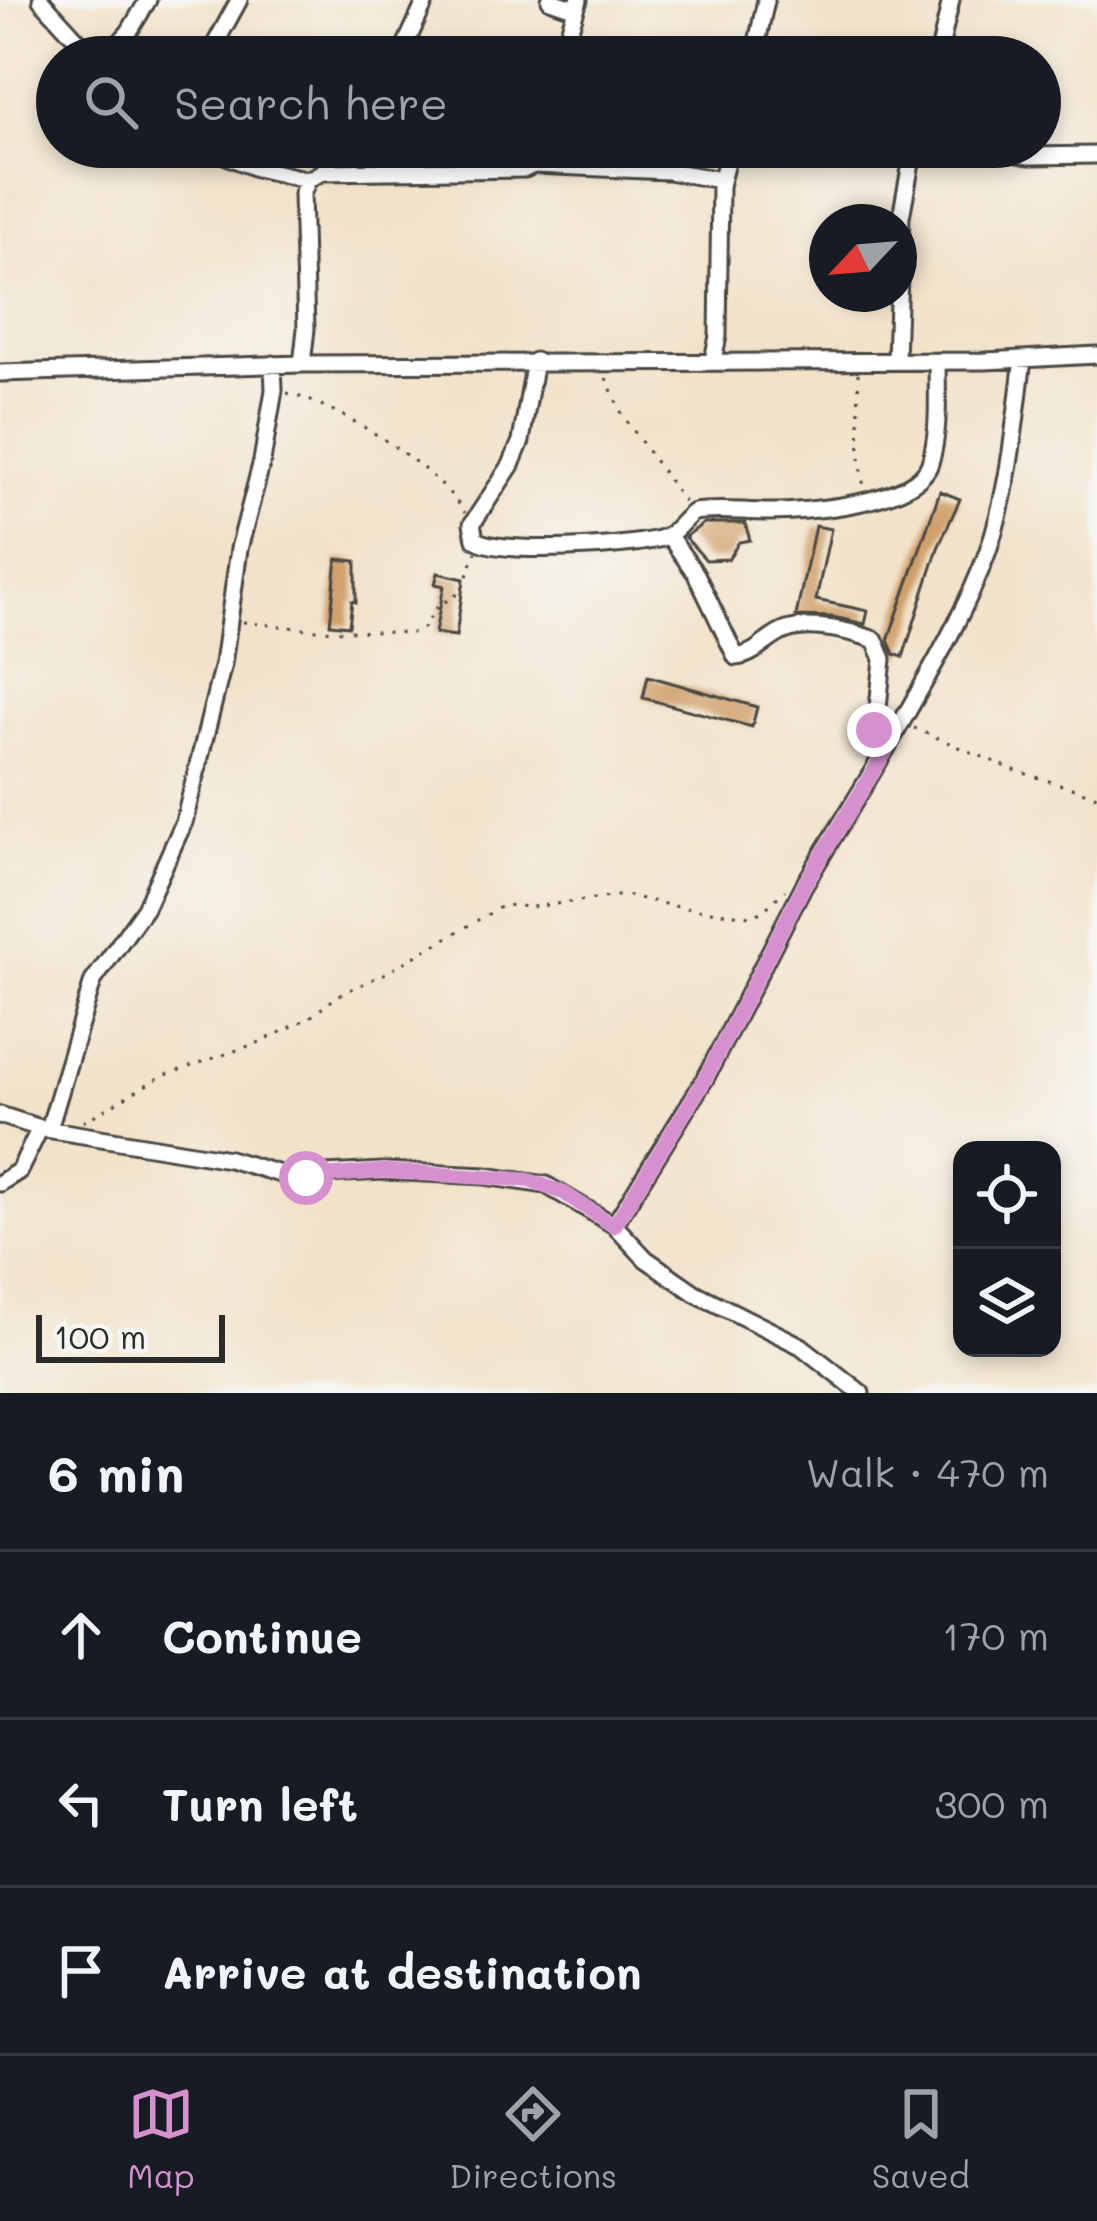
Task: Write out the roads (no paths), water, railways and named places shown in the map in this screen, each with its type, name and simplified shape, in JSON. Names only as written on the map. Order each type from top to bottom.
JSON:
[{"type":"street","points":[[41,0],[73,36]]},
{"type":"street","points":[[125,36],[148,0]]},
{"type":"street","points":[[219,36],[239,0]]},
{"type":"street","points":[[410,36],[426,0]]},
{"type":"street","points":[[550,0],[578,4],[568,36]]},
{"type":"street","points":[[758,36],[766,0]]},
{"type":"street","points":[[943,36],[951,0]]},
{"type":"street","points":[[1061,155],[1097,155]]},
{"type":"street","points":[[256,168],[308,180]]},
{"type":"street","points":[[302,364],[306,329],[302,194],[308,180],[322,172],[522,168]]},
{"type":"street","points":[[614,168],[668,170],[721,180]]},
{"type":"street","points":[[713,360],[724,168]]},
{"type":"street","points":[[896,359],[901,217],[910,168]]},
{"type":"street","points":[[0,373],[273,364],[938,361],[1097,355]]},
{"type":"street","points":[[614,1226],[705,1079],[804,885],[961,615],[991,542],[1012,450],[1023,359]]},
{"type":"street","points":[[536,361],[521,441],[472,524],[480,544],[538,550],[669,536],[691,514],[712,509],[799,510],[866,500],[914,485],[930,465],[938,361]]},
{"type":"street","points":[[0,1184],[19,1171],[44,1129],[93,981],[145,908],[184,822],[204,753],[239,549],[262,461],[274,391],[273,364]]},
{"type":"street","points":[[669,536],[696,574],[736,657],[751,654],[789,629],[820,628],[874,640],[883,659],[875,737],[886,751]]},
{"type":"street","points":[[0,1115],[44,1129],[230,1159],[287,1176],[384,1171],[528,1180],[564,1193],[614,1226],[646,1259],[694,1293],[801,1346],[861,1393]]}]
